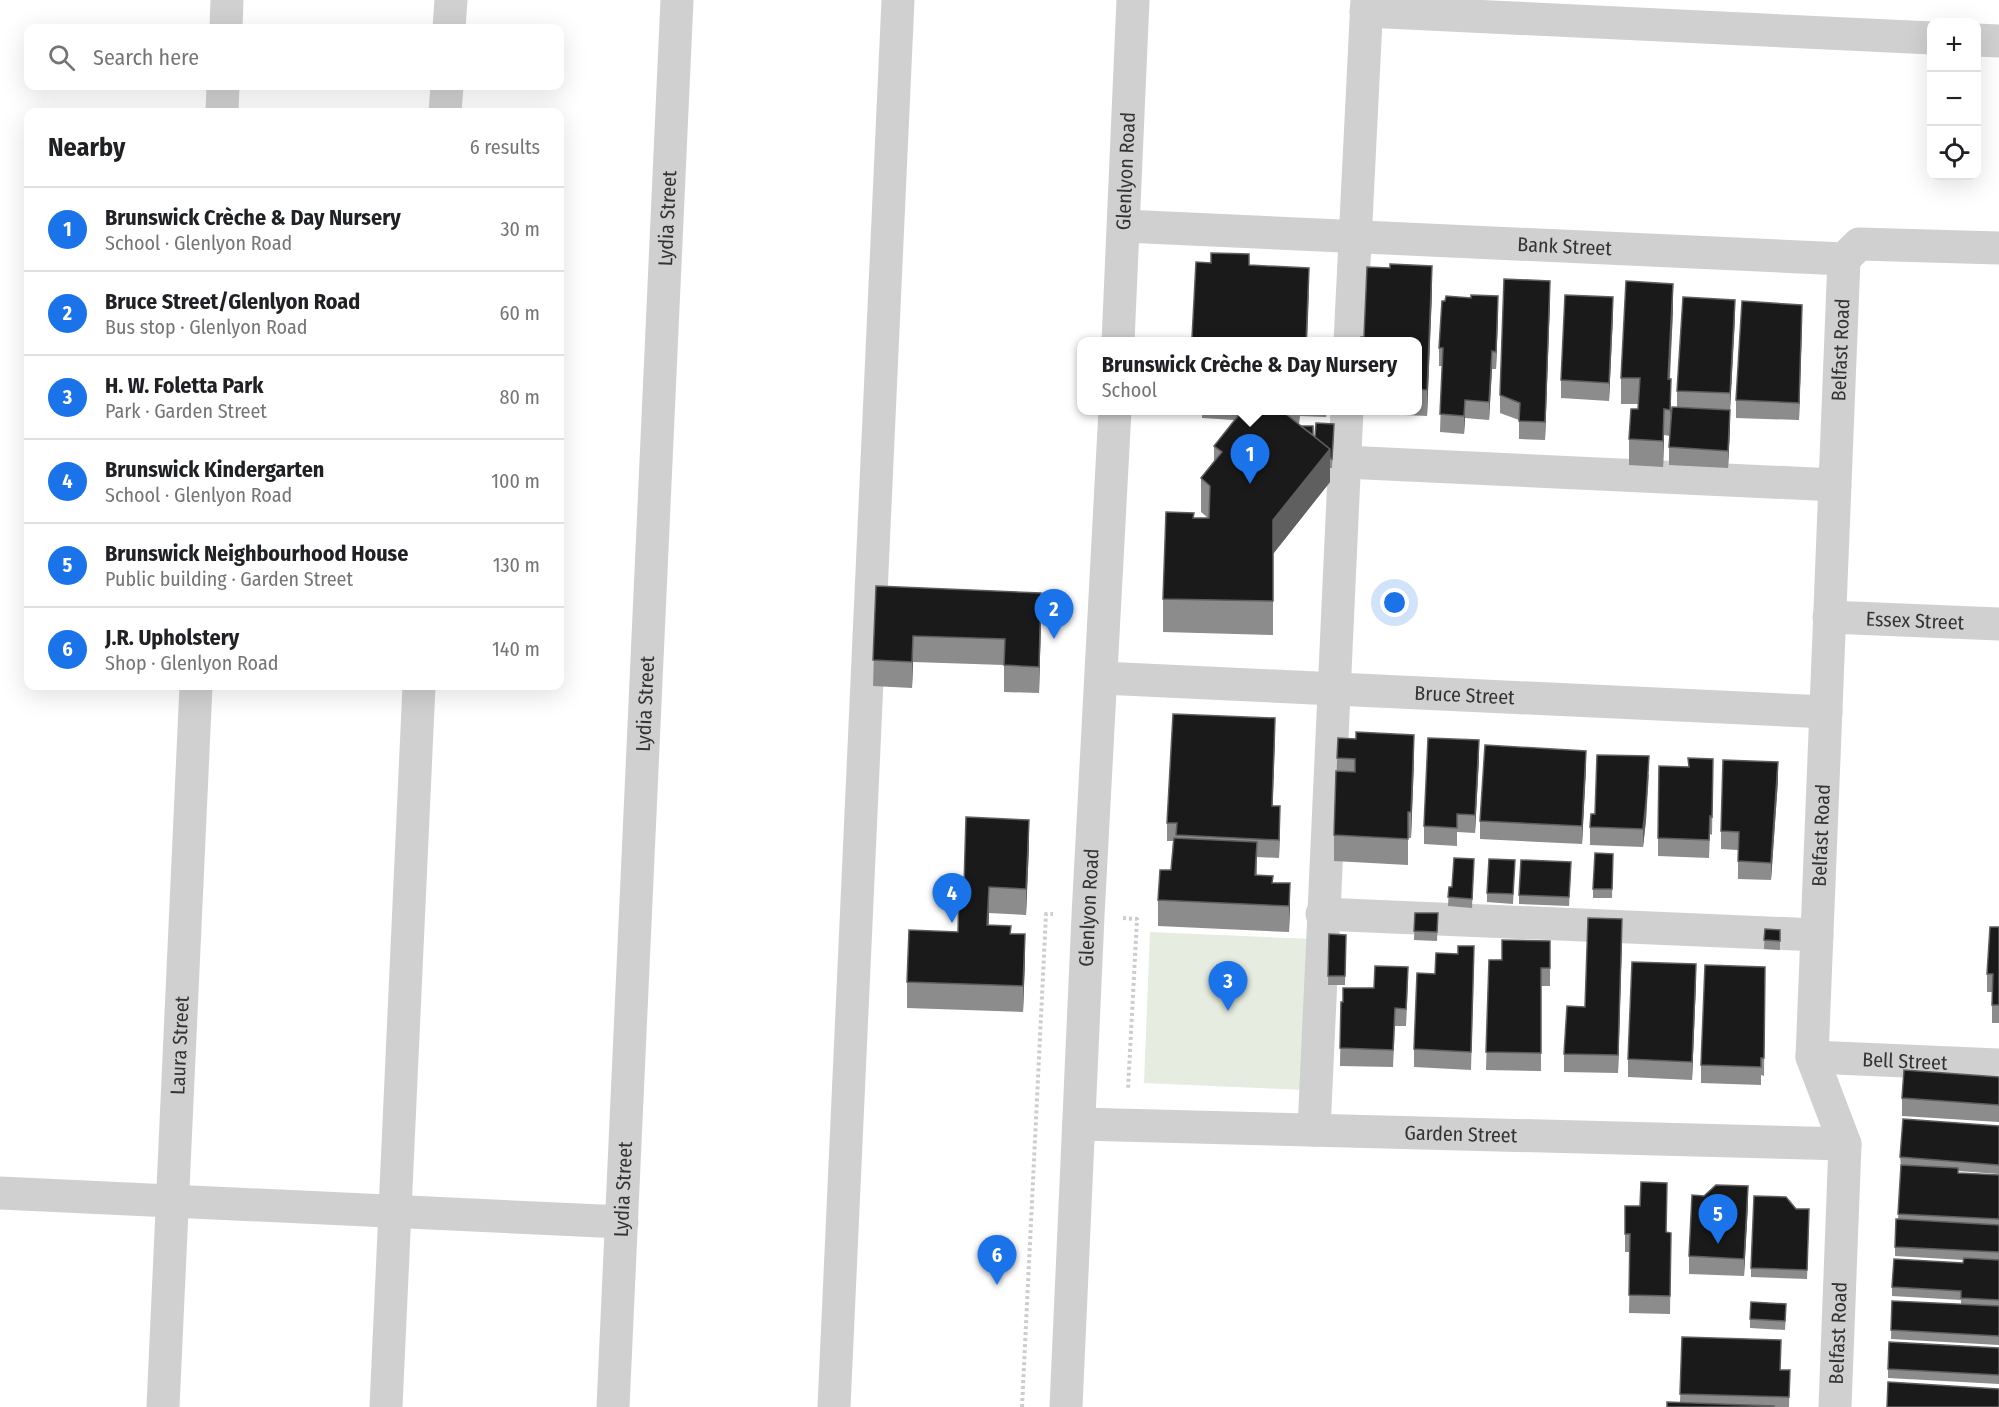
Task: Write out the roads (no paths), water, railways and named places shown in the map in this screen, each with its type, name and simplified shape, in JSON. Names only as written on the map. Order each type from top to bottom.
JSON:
[{"type":"street","points":[[226,24],[227,0]]},
{"type":"street","points":[[449,24],[451,0]]},
{"type":"street","name":"Lydia Street","points":[[613,1407],[677,0]]},
{"type":"street","points":[[834,1407],[898,0]]},
{"type":"street","name":"Glenlyon Road","points":[[1118,337],[1133,0]]},
{"type":"street","points":[[1350,337],[1367,6],[1927,38]]},
{"type":"street","points":[[1981,40],[1999,41]]},
{"type":"street","points":[[222,108],[223,90]]},
{"type":"street","points":[[445,108],[447,90]]},
{"type":"street","name":"Bank Street","points":[[1124,226],[1844,259]]},
{"type":"street","points":[[1844,259],[1859,244],[1999,248]]},
{"type":"street","name":"Belfast Road","points":[[1835,1407],[1845,1144],[1812,1057],[1844,259]]},
{"type":"street","name":"Glenlyon Road","points":[[1066,1407],[1115,415]]},
{"type":"street","points":[[1314,1130],[1322,914],[1347,415]]},
{"type":"street","points":[[1344,462],[1835,485]]},
{"type":"street","name":"Essex Street","points":[[1829,617],[1999,624]]},
{"type":"street","name":"Bruce Street","points":[[1102,678],[1826,711]]},
{"type":"street","name":"Laura Street","points":[[163,1407],[196,690]]},
{"type":"street","points":[[386,1407],[419,690]]},
{"type":"street","points":[[1322,914],[1817,935]]},
{"type":"street","name":"Bell Street","points":[[1812,1057],[1999,1065]]},
{"type":"street","name":"Garden Street","points":[[1079,1124],[1845,1144]]},
{"type":"street","points":[[0,1193],[622,1222]]},
{"type":"place","name":"Brunswick Crèche & Day Nursery","points":[[1250,484]]},
{"type":"place","name":"Bruce Street/Glenlyon Road","points":[[1054,639]]},
{"type":"place","name":"Brunswick Kindergarten","points":[[952,923]]},
{"type":"place","name":"H. W. Foletta Park","points":[[1228,1011]]},
{"type":"place","name":"Brunswick Neighbourhood House","points":[[1718,1244]]},
{"type":"place","name":"J.R. Upholstery","points":[[997,1285]]}]
